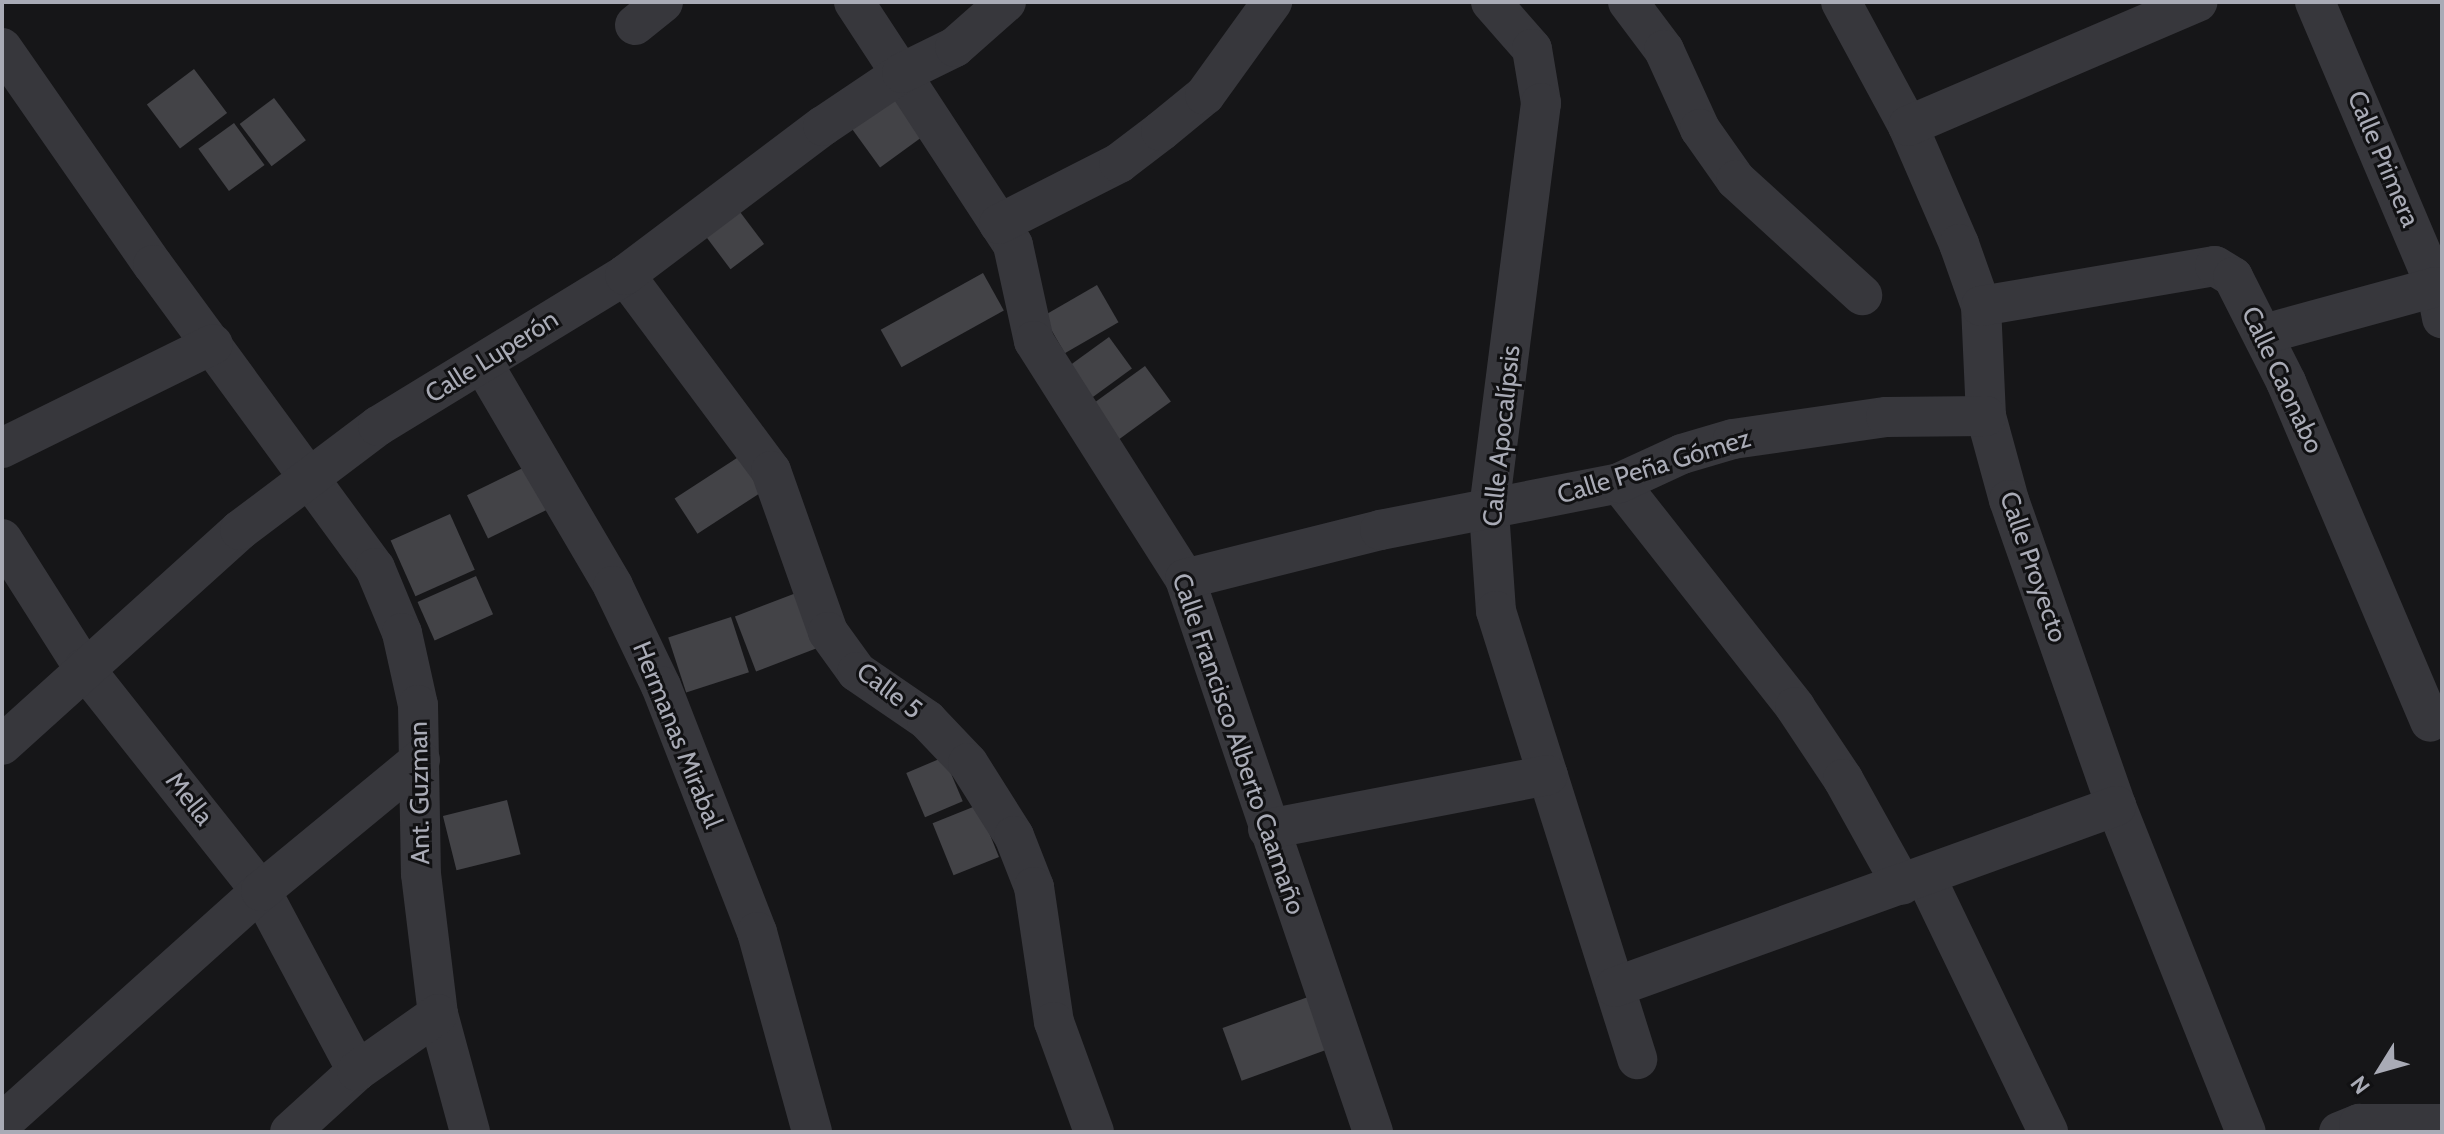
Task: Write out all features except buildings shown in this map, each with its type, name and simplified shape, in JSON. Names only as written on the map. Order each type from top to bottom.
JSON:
[{"type":"street","name":"Calle Francisco Alberto Caamaño","points":[[854,2],[1013,245],[1034,341],[1185,579],[1373,1132]]},
{"type":"street","name":"Calle Luperón","points":[[2,745],[240,530],[378,426],[625,275],[823,126],[902,73],[955,47],[1006,2]]},
{"type":"street","points":[[999,224],[1119,163],[1161,131],[1205,95],[1272,2]]},
{"type":"street","name":"Calle Apocalípsis","points":[[1491,2],[1532,49],[1541,103],[1489,511],[1496,611],[1637,1059]]},
{"type":"street","points":[[1628,2],[1664,50],[1700,129],[1736,180],[1862,295]]},
{"type":"street","name":"Calle Proyecto","points":[[1841,2],[1908,126],[1981,306],[1986,416],[2009,500],[2116,806],[2246,1132]]},
{"type":"street","points":[[1908,126],[2198,2]]},
{"type":"street","name":"Calle Primera","points":[[2315,2],[2439,302]]},
{"type":"street","name":"Ant. Guzman","points":[[2,48],[375,568],[402,633],[418,705],[421,874],[438,1014],[470,1132]]},
{"type":"street","name":"Calle Caonabo","points":[[1981,306],[2215,266],[2233,277],[2264,334],[2430,722]]},
{"type":"street","name":"Calle 5","points":[[625,275],[771,471],[828,632],[857,672],[927,720],[968,763],[1014,836],[1034,887],[1054,1022],[1094,1132]]},
{"type":"street","points":[[2264,334],[2439,302]]},
{"type":"street","points":[[2,448],[213,344]]},
{"type":"street","name":"Hermanas Mirabal","points":[[483,364],[613,586],[661,686],[757,932],[812,1132]]},
{"type":"street","name":"Calle Peña Gómez","points":[[1185,579],[1380,530],[1619,483],[1682,454],[1733,439],[1886,417],[1986,416]]},
{"type":"street","points":[[1619,483],[1795,707],[1914,881],[2048,1132]]},
{"type":"street","name":"Mella","points":[[2,539],[84,668],[261,891],[357,1071]]},
{"type":"street","points":[[2,1123],[261,891],[420,760]]},
{"type":"street","points":[[1268,829],[1548,775]]},
{"type":"street","points":[[1615,987],[2116,806]]},
{"type":"street","points":[[290,1132],[357,1071],[438,1014]]},
{"type":"street","points":[[2339,1132],[2359,1124],[2442,1124]]}]
